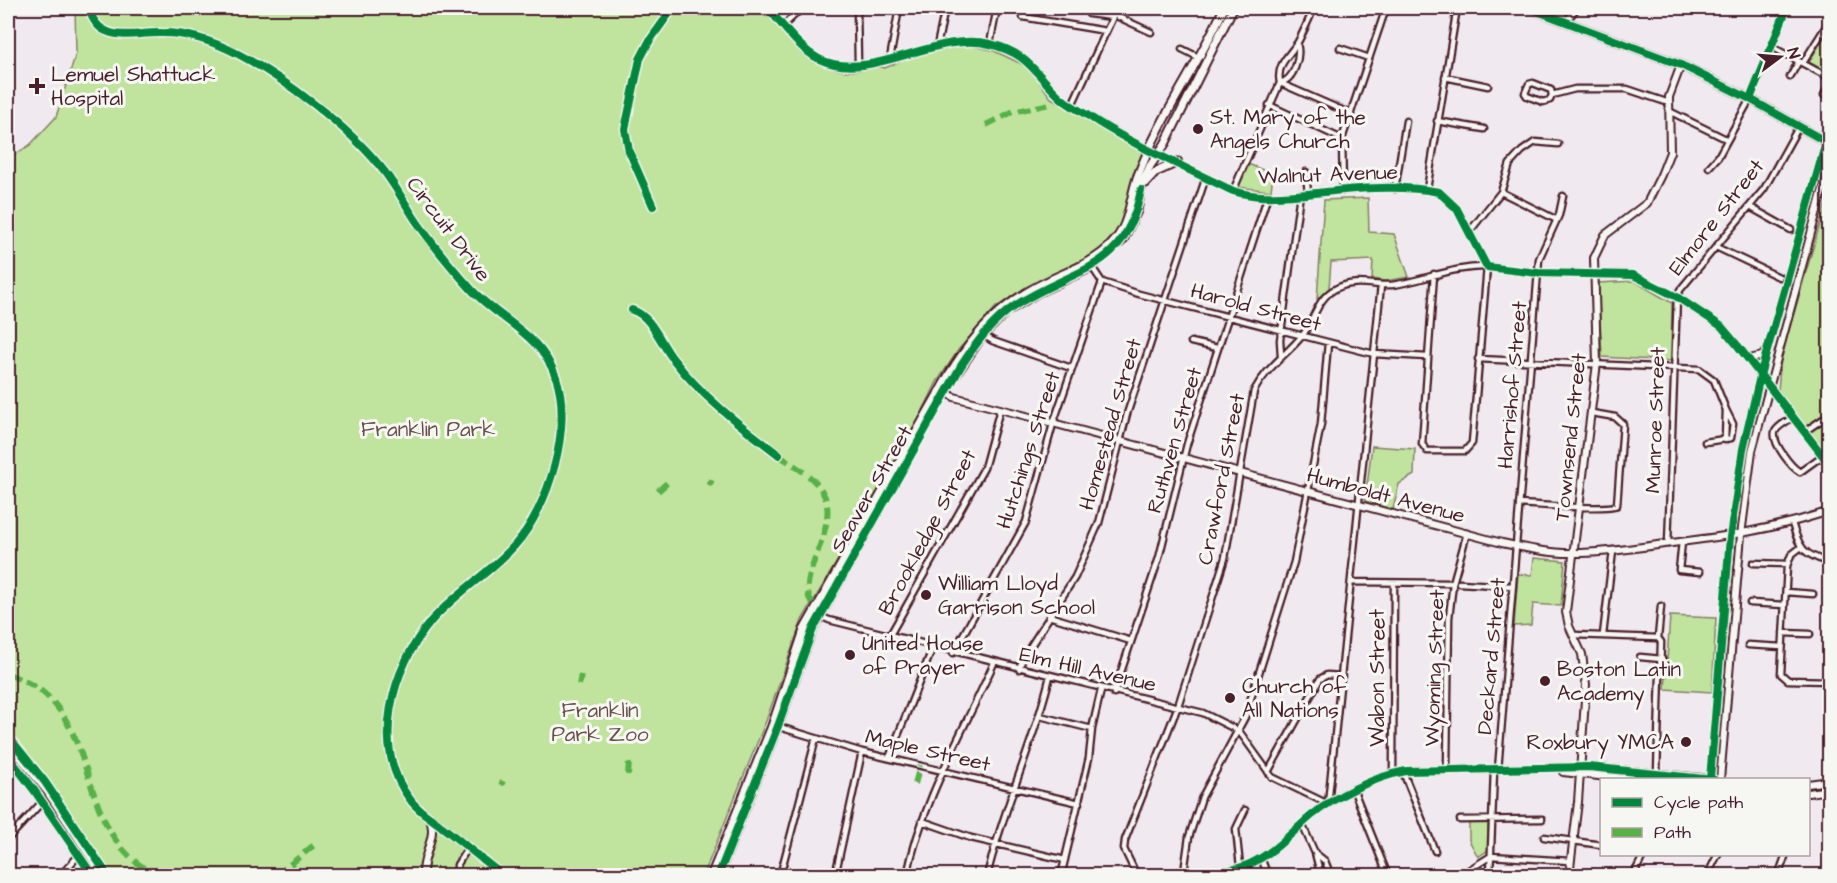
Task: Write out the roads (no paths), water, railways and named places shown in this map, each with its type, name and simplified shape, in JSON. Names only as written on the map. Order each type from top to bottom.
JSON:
[{"type":"main road","name":"Circuit Drive","points":[[88,8],[98,26],[112,33],[172,33],[216,45],[247,59],[304,98],[368,152],[382,168],[432,244],[463,281],[488,306],[531,337],[540,347],[553,370],[559,387],[562,424],[553,468],[534,518],[515,545],[432,620],[405,662],[394,695],[388,734],[391,760],[405,792],[426,815],[494,873],[504,876]]},
{"type":"main road","name":"Walnut Avenue","points":[[768,8],[800,44],[820,59],[832,63],[858,64],[890,59],[937,46],[965,42],[990,44],[1021,55],[1033,64],[1059,96],[1072,105],[1150,149],[1233,191],[1267,198],[1343,191],[1427,189],[1439,192],[1457,209],[1487,267]]},
{"type":"main road","name":"Seaver Street","points":[[1091,265],[1122,230],[1129,216],[1138,176],[1150,149],[1224,8]]},
{"type":"main road","name":"Seaver Street","points":[[718,876],[816,615],[943,390],[981,333],[1012,301],[1091,265],[1111,253],[1128,233],[1137,211],[1148,170],[1233,8]]},
{"type":"main road","points":[[1529,8],[1681,65],[1750,99],[1828,143],[1761,372],[1743,450],[1730,537],[1711,778]]},
{"type":"main road","points":[[1750,99],[1787,8]]},
{"type":"main road","name":"Townsend Street","points":[[1569,876],[1580,771],[1586,677],[1582,654],[1566,612],[1597,363],[1593,274],[1596,252],[1602,238],[1642,209],[1661,175],[1670,152],[1668,103],[1681,65]]},
{"type":"main road","points":[[1141,190],[1152,174],[1178,162]]},
{"type":"main road","points":[[1720,778],[1741,535],[1752,451],[1830,163]]},
{"type":"main road","points":[[1487,267],[1538,273],[1633,275],[1677,297],[1720,326],[1761,372],[1830,465]]},
{"type":"main road","points":[[1749,358],[1762,356],[1768,351]]},
{"type":"main road","name":"Humboldt Avenue","points":[[943,390],[1053,424],[1516,546],[1574,554],[1730,537],[1792,523],[1830,511]]},
{"type":"main road","points":[[1764,400],[1780,399]]},
{"type":"main road","name":"Seaver Street","points":[[710,876],[775,726]]},
{"type":"main road","points":[[8,742],[52,800],[103,876]]},
{"type":"main road","points":[[8,758],[42,802],[93,876]]},
{"type":"main road","points":[[1141,875],[1184,872],[1196,874],[1239,868],[1261,858],[1328,804],[1354,790],[1403,772],[1549,770],[1656,773],[1702,778]]},
{"type":"main road","points":[[1580,771],[1622,778]]},
{"type":"main road","points":[[1810,784],[1830,781]]},
{"type":"main road","points":[[1810,793],[1830,790]]},
{"type":"main road","points":[[42,802],[52,800]]},
{"type":"main road","points":[[423,876],[423,862],[432,827],[426,815]]},
{"type":"main road","points":[[429,843],[439,832],[452,836]]},
{"type":"street","points":[[784,26],[802,8]]},
{"type":"street","points":[[857,8],[858,64]]},
{"type":"street","points":[[890,59],[898,8]]},
{"type":"street","points":[[937,46],[945,8]]},
{"type":"street","points":[[990,44],[997,8]]},
{"type":"street","points":[[1072,105],[1117,8]]},
{"type":"street","points":[[1280,83],[1279,71],[1288,52],[1297,44],[1314,8]]},
{"type":"street","points":[[1343,191],[1342,139],[1386,8]]},
{"type":"street","points":[[1427,189],[1457,8]]},
{"type":"street","points":[[1566,21],[1577,8]]},
{"type":"street","points":[[1089,14],[1114,16],[1151,32]]},
{"type":"street","points":[[1023,17],[1106,31]]},
{"type":"street","points":[[1790,77],[1830,20]]},
{"type":"street","points":[[1233,191],[1269,105],[1280,83],[1290,76],[1299,57],[1297,44]]},
{"type":"street","points":[[1772,46],[1830,78]]},
{"type":"street","points":[[1340,48],[1370,58]]},
{"type":"street","points":[[1182,49],[1198,57]]},
{"type":"street","points":[[1444,77],[1488,86]]},
{"type":"street","points":[[1552,95],[1551,90],[1533,82],[1529,84],[1525,93],[1543,102],[1550,100],[1552,95],[1575,89],[1627,89],[1668,103]]},
{"type":"street","points":[[1280,83],[1351,114]]},
{"type":"street","points":[[1824,95],[1830,84]]},
{"type":"street","points":[[1709,167],[1718,157],[1750,99]]},
{"type":"street","points":[[1269,105],[1342,139]]},
{"type":"street","points":[[1668,111],[1726,139]]},
{"type":"street","points":[[1395,190],[1406,121]]},
{"type":"street","points":[[1437,121],[1484,129]]},
{"type":"street","name":"Elmore Street","points":[[1677,297],[1680,290],[1769,182],[1799,126]]},
{"type":"street","points":[[1470,231],[1501,192],[1510,164],[1522,151],[1535,142],[1558,144]]},
{"type":"street","points":[[1306,172],[1308,194]]},
{"type":"street","name":"Homestead Street","points":[[1019,669],[1049,616],[1075,577],[1092,539],[1119,441],[1206,177]]},
{"type":"street","points":[[1501,192],[1557,220]]},
{"type":"street","points":[[1281,356],[1281,330],[1300,195]]},
{"type":"street","name":"Harrishof Street","points":[[1516,546],[1538,273],[1542,252],[1557,220],[1563,196]]},
{"type":"street","name":"Ruthven Street","points":[[1114,693],[1159,558],[1183,457],[1267,198]]},
{"type":"street","points":[[1750,207],[1791,230]]},
{"type":"street","points":[[1716,248],[1779,277]]},
{"type":"street","points":[[1091,265],[1102,282]]},
{"type":"street","points":[[1434,274],[1422,444],[1427,451],[1465,452],[1472,442],[1487,267]]},
{"type":"street","name":"Crawford Street","points":[[1141,875],[1124,849],[1125,840],[1178,706],[1229,542],[1246,422],[1254,391],[1281,356],[1303,336],[1321,300],[1329,293],[1356,283],[1381,285],[1411,281],[1434,274],[1487,267]]},
{"type":"street","name":"Harold Street","points":[[1102,282],[1374,354],[1427,357]]},
{"type":"street","name":"Hutchings Street","points":[[953,652],[1026,522],[1053,424],[1102,282]]},
{"type":"street","points":[[1328,804],[1381,285]]},
{"type":"street","name":"Munroe Street","points":[[1668,544],[1677,297]]},
{"type":"street","points":[[981,333],[993,341],[1071,368]]},
{"type":"street","points":[[1191,342],[1217,348]]},
{"type":"street","points":[[1184,872],[1189,837],[1202,797],[1239,731],[1294,562],[1306,490],[1321,424],[1328,343]]},
{"type":"street","points":[[1478,359],[1673,366],[1699,369],[1709,374],[1732,419],[1733,434],[1729,440],[1705,442]]},
{"type":"street","name":"Brookledge Street","points":[[890,635],[984,468],[1000,409]]},
{"type":"street","points":[[1725,440],[1726,410]]},
{"type":"street","points":[[1519,504],[1612,508],[1619,501],[1623,424],[1615,417],[1592,413]]},
{"type":"street","points":[[1793,417],[1777,428],[1775,440],[1794,467],[1800,472],[1822,456]]},
{"type":"street","points":[[1804,432],[1823,419],[1830,421]]},
{"type":"street","points":[[1792,523],[1800,548],[1807,555],[1830,563]]},
{"type":"street","name":"Wyoming Street","points":[[1447,770],[1448,633],[1453,583],[1467,533]]},
{"type":"street","points":[[1682,542],[1679,570],[1700,572]]},
{"type":"street","name":"Deckard Street","points":[[1490,873],[1492,820],[1516,546]]},
{"type":"street","points":[[1800,548],[1791,555],[1787,564],[1781,674],[1788,680],[1830,681]]},
{"type":"street","points":[[1603,635],[1612,551]]},
{"type":"street","points":[[1753,563],[1787,564]]},
{"type":"street","points":[[1351,582],[1453,583]]},
{"type":"street","name":"Wabon Street","points":[[1393,774],[1394,582]]},
{"type":"street","points":[[1459,583],[1513,586]]},
{"type":"street","points":[[1786,592],[1813,594]]},
{"type":"street","points":[[1750,603],[1785,605]]},
{"type":"street","points":[[1656,773],[1662,658],[1662,644],[1658,638],[1661,606]]},
{"type":"street","name":"Elm Hill Avenue","points":[[816,615],[1101,690],[1178,706],[1221,720],[1239,731],[1268,772],[1281,782],[1328,804]]},
{"type":"street","points":[[1049,616],[1131,641]]},
{"type":"street","points":[[1783,633],[1810,634]]},
{"type":"street","points":[[1574,635],[1658,638]]},
{"type":"street","points":[[1748,645],[1782,647]]},
{"type":"street","points":[[890,758],[933,647]]},
{"type":"street","points":[[1640,657],[1662,658]]},
{"type":"street","points":[[907,876],[922,821],[994,663]]},
{"type":"street","points":[[1268,772],[1320,679],[1327,675],[1342,676]]},
{"type":"street","points":[[987,876],[994,843],[1040,716],[1050,676]]},
{"type":"street","points":[[1061,876],[1089,758],[1092,729],[1101,690]]},
{"type":"street","points":[[1040,716],[1092,729]]},
{"type":"street","name":"Maple Street","points":[[775,726],[862,752],[1015,786],[1079,803]]},
{"type":"street","points":[[780,876],[816,738]]},
{"type":"street","points":[[835,876],[862,752]]},
{"type":"street","points":[[1403,772],[1435,850]]},
{"type":"street","points":[[1354,790],[1388,876]]},
{"type":"street","points":[[8,839],[42,802]]},
{"type":"street","points":[[1241,876],[1236,829],[1245,810]]},
{"type":"street","points":[[1460,820],[1542,819]]},
{"type":"street","points":[[922,821],[1065,861]]},
{"type":"street","points":[[1302,824],[1316,853],[1321,876]]},
{"type":"street","points":[[1544,837],[1600,845]]},
{"type":"street","points":[[457,876],[457,865],[467,849]]},
{"type":"street","points":[[1316,853],[1324,861],[1330,876]]},
{"type":"street","points":[[60,876],[79,855]]},
{"type":"street","points":[[1459,876],[1491,856],[1570,861]]},
{"type":"street","points":[[1707,876],[1717,856]]},
{"type":"street","points":[[1779,876],[1786,856]]},
{"type":"street","points":[[1633,876],[1643,857]]},
{"type":"street","points":[[1261,858],[1268,876]]},
{"type":"street","points":[[1490,873],[1508,876]]},
{"type":"place","name":"Lemuel Shattuck Hospital","points":[[37,86]]},
{"type":"place","name":"St. Mary of the Angels Church","points":[[1198,129]]},
{"type":"place","name":"William Lloyd Garrison School","points":[[926,595]]},
{"type":"place","name":"United House of Prayer","points":[[850,655]]},
{"type":"place","name":"Boston Latin Academy","points":[[1545,681]]},
{"type":"place","name":"Church of All Nations","points":[[1230,698]]},
{"type":"place","name":"Roxbury YMCA","points":[[1686,742]]},
{"type":"park label","name":"Franklin Park","points":[[428,429]]},
{"type":"park label","name":"Franklin Park Zoo","points":[[600,722]]}]
